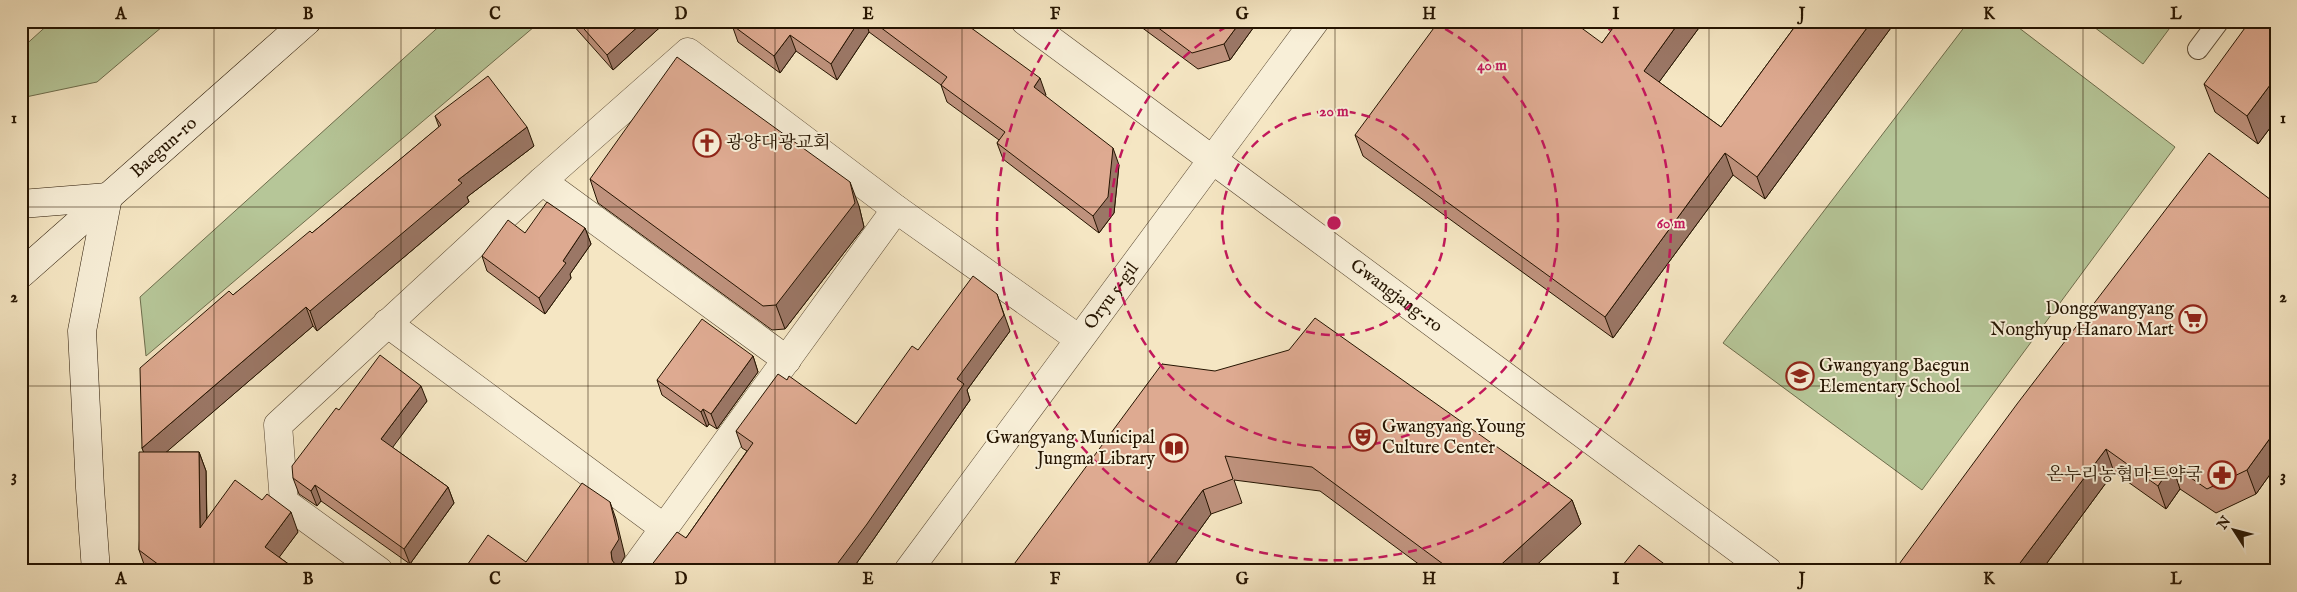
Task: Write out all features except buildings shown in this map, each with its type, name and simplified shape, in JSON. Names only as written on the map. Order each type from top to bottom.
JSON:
[{"type":"street","name":"Baegun-ro","points":[[21,274],[307,21]]},
{"type":"street","name":"Gwangjang-ro","points":[[1025,21],[1768,571]]},
{"type":"street","name":"Oryu 5-gil","points":[[908,571],[1315,21]]},
{"type":"street","points":[[379,571],[284,502],[278,424],[542,181],[688,52],[896,209],[1079,340]]},
{"type":"street","points":[[542,181],[787,360]]},
{"type":"street","points":[[21,204],[108,198],[82,331],[96,571]]},
{"type":"street","points":[[633,571],[896,209]]},
{"type":"street","points":[[387,323],[664,528]]},
{"type":"lane","points":[[2198,49],[2219,21]]},
{"type":"green space","points":[[52,21],[169,21],[97,82],[21,98],[21,49]]},
{"type":"green space","points":[[445,21],[541,21],[146,356],[140,297]]},
{"type":"green space","points":[[1969,21],[2010,21],[2175,147],[1922,490],[1723,343]]},
{"type":"green space","points":[[2086,21],[2175,21],[2143,64]]},
{"type":"place","name":"광양대광교회","points":[[707,143]]},
{"type":"place","name":"Donggwangyang Nonghyup Hanaro Mart","points":[[2193,319]]},
{"type":"place","name":"Gwangyang Baegun Elementary School","points":[[1800,376]]},
{"type":"place","name":"Gwangyang Young Culture Center","points":[[1363,437]]},
{"type":"place","name":"Gwangyang Municipal Jungma Library","points":[[1174,448]]},
{"type":"place","name":"온누리농협마트약국","points":[[2222,475]]}]
